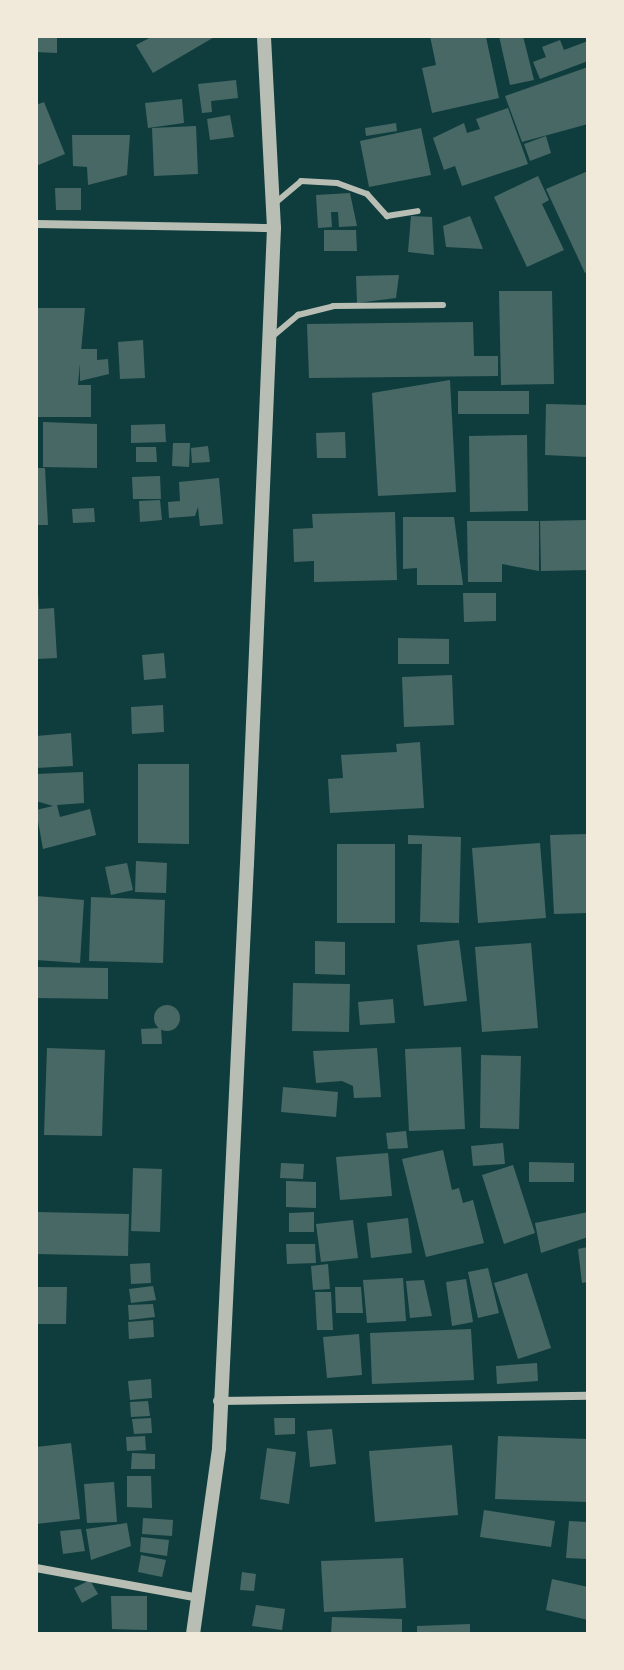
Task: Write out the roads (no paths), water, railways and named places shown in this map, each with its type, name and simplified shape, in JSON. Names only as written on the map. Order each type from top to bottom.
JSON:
[{"type":"street","points":[[193,1634],[219,1448],[216,1401],[270,339],[274,204],[264,36]]},
{"type":"street","points":[[36,224],[274,228]]},
{"type":"street","points":[[216,1401],[588,1396]]},
{"type":"street","points":[[36,1568],[199,1598]]},
{"type":"lane","points":[[274,204],[301,181],[337,183],[367,194],[387,216],[418,211]]},
{"type":"lane","points":[[270,339],[298,315],[333,306],[443,305]]}]
